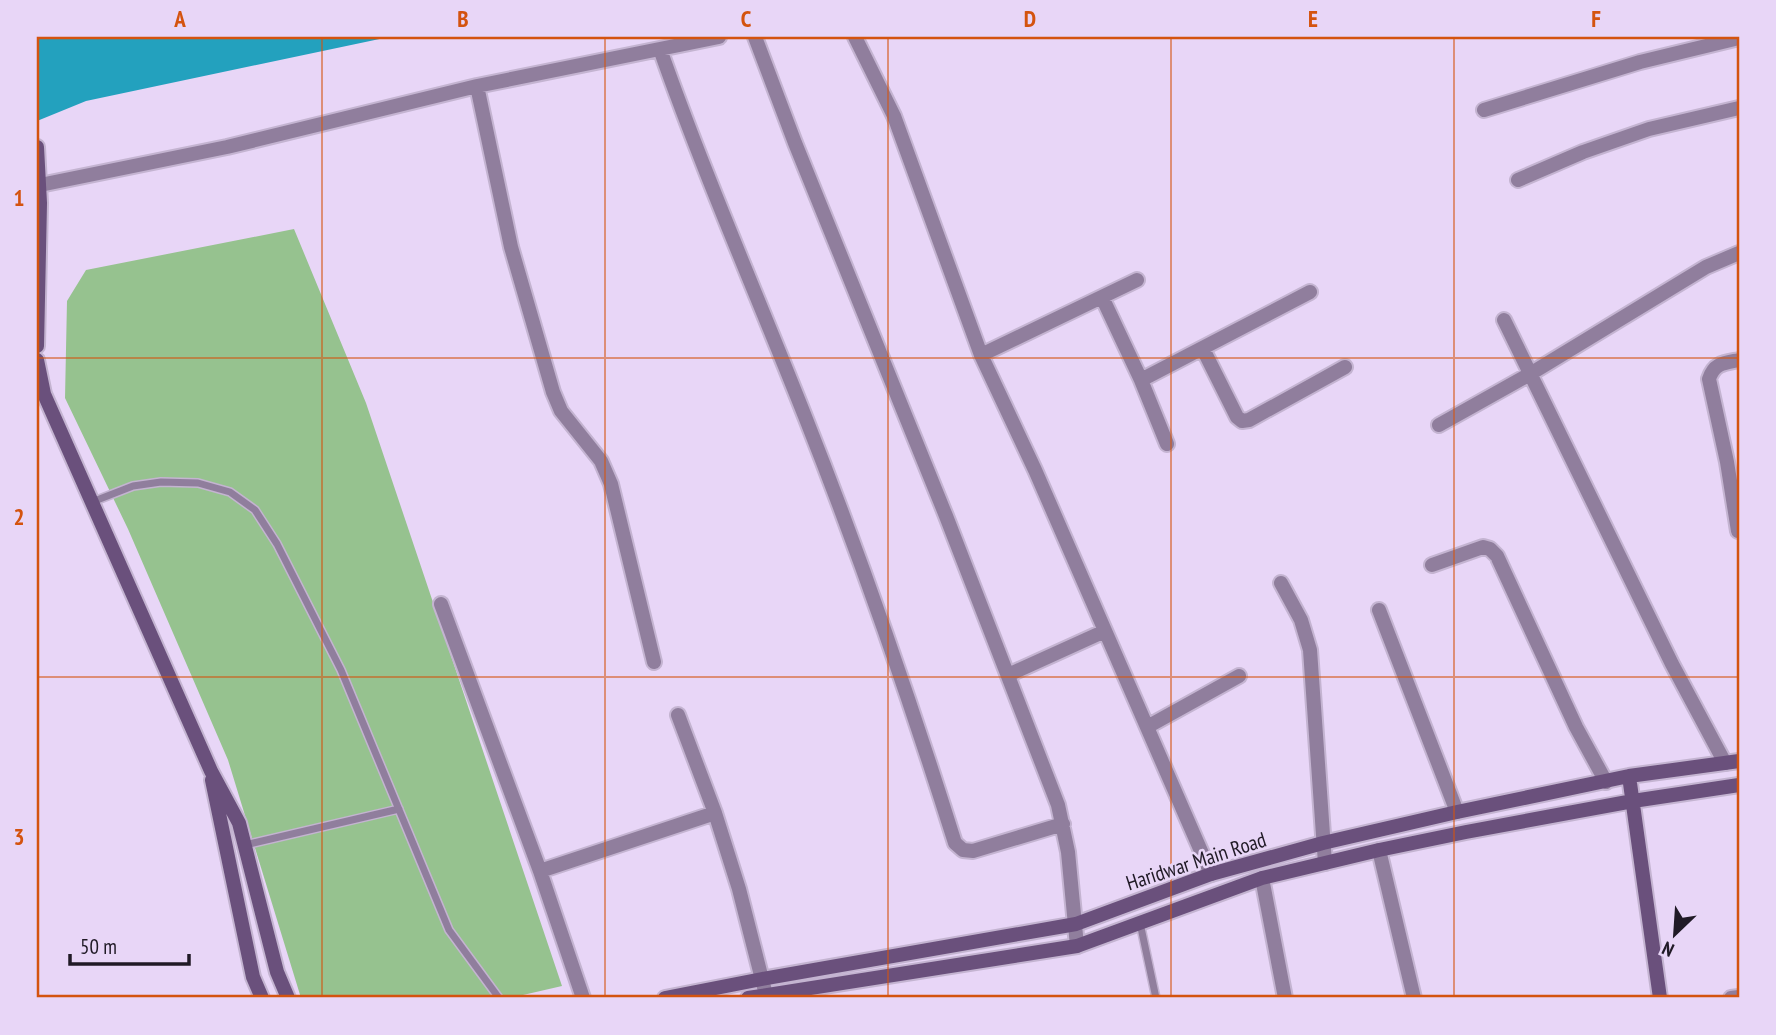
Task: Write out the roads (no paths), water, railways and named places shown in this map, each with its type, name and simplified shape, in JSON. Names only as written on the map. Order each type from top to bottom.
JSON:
[{"type":"main road","points":[[37,346],[40,185],[38,152]]},
{"type":"main road","points":[[37,360],[44,394],[211,771],[239,823],[277,972],[288,998]]},
{"type":"main road","name":"Haridwar Main Road","points":[[665,998],[1076,924],[1212,874],[1323,843],[1629,776],[1732,762]]},
{"type":"main road","points":[[211,771],[215,804],[253,977],[262,998]]},
{"type":"main road","points":[[1629,776],[1660,998]]},
{"type":"main road","name":"Haridwar Main Road","points":[[748,998],[1077,946],[1262,878],[1379,850],[1633,801],[1739,785]]},
{"type":"street","points":[[40,185],[226,147],[477,86],[719,37]]},
{"type":"street","points":[[755,37],[1049,781],[1063,824],[1077,946]]},
{"type":"street","points":[[855,37],[894,116],[981,355],[1035,470],[1212,874]]},
{"type":"street","points":[[1484,110],[1640,62],[1739,38]]},
{"type":"street","points":[[660,49],[695,146],[806,419],[854,546],[915,717],[955,843],[963,850],[973,851],[1063,824]]},
{"type":"street","points":[[477,86],[511,247],[553,392],[561,411],[601,461],[611,484],[654,662]]},
{"type":"street","points":[[1518,180],[1583,152],[1649,129],[1739,108]]},
{"type":"street","points":[[1439,425],[1530,374],[1706,267],[1739,253]]},
{"type":"street","points":[[981,355],[1137,280]]},
{"type":"street","points":[[1141,380],[1310,292]]},
{"type":"street","points":[[1102,297],[1141,380],[1167,444]]},
{"type":"street","points":[[1504,320],[1672,664],[1732,762]]},
{"type":"street","points":[[1203,349],[1237,417],[1242,421],[1249,420],[1345,368]]},
{"type":"street","points":[[1738,531],[1733,461],[1709,379],[1712,369],[1718,364],[1739,360]]},
{"type":"street","points":[[1432,565],[1483,547],[1490,549],[1497,556],[1576,727],[1606,782]]},
{"type":"street","points":[[1281,583],[1301,620],[1310,650],[1325,863]]},
{"type":"street","points":[[441,604],[540,871],[583,998]]},
{"type":"street","points":[[1379,610],[1457,812]]},
{"type":"street","points":[[1008,675],[1105,631]]},
{"type":"street","points":[[1147,727],[1239,676]]},
{"type":"street","points":[[678,716],[715,813],[739,889],[766,994]]},
{"type":"street","points":[[540,871],[715,813]]},
{"type":"street","points":[[1379,850],[1415,998]]},
{"type":"street","points":[[1262,878],[1285,998]]},
{"type":"street","points":[[1731,998],[1739,997]]},
{"type":"lane","points":[[92,502],[132,485],[161,482],[198,483],[230,492],[255,510],[277,544],[341,670],[449,930],[499,998]]},
{"type":"lane","points":[[245,845],[399,809]]},
{"type":"lane","points":[[1140,923],[1156,998]]},
{"type":"water","points":[[37,37],[389,37],[86,101],[37,121]]}]
